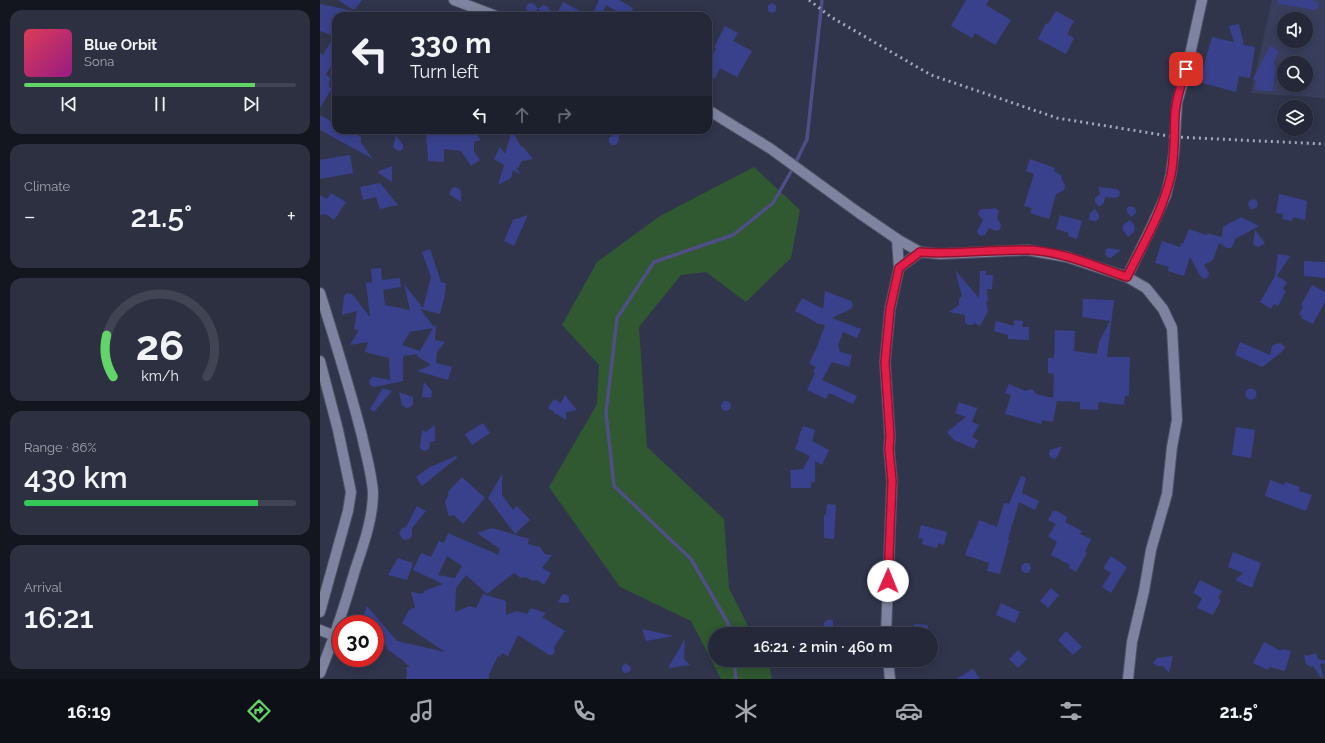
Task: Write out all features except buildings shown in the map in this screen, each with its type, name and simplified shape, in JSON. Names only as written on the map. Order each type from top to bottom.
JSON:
[{"type":"street","points":[[454,0],[486,12]]},
{"type":"street","points":[[1127,277],[1166,195],[1174,152],[1177,103],[1189,59],[1202,0]]},
{"type":"street","points":[[712,112],[771,149],[897,239],[920,252],[940,254],[1027,250],[1067,257],[1127,277],[1146,288],[1163,309],[1172,328],[1177,420],[1166,494],[1151,550],[1144,591],[1133,634],[1128,679]]},
{"type":"street","points":[[886,627],[892,481],[885,362],[890,309],[899,268],[897,239]]},
{"type":"street","points":[[899,268],[920,252]]},
{"type":"street","points":[[320,293],[358,419],[369,466],[373,493],[371,512],[341,615]]},
{"type":"street","points":[[320,361],[351,492],[348,511],[320,612]]},
{"type":"street","points":[[320,630],[332,635]]},
{"type":"street","points":[[320,673],[332,643]]},
{"type":"street","points":[[889,667],[890,679]]},
{"type":"shaded area","points":[[1272,0],[1325,0],[1325,98],[1251,93]]},
{"type":"green space","points":[[754,167],[800,210],[791,258],[746,302],[706,272],[681,275],[639,327],[647,447],[724,519],[729,588],[748,627],[708,627],[708,654],[691,621],[620,587],[549,487],[597,404],[599,365],[562,325],[597,262],[660,216]]},
{"type":"green space","points":[[715,667],[769,667],[772,679],[721,679]]},
{"type":"waterway","points":[[729,627],[728,623],[691,559],[614,486],[606,413],[617,318],[654,262],[733,235],[773,203],[792,170],[807,139],[822,0]]},
{"type":"waterway","points":[[735,667],[736,679]]},
{"type":"railway","points":[[809,0],[831,17],[931,75],[1057,118],[1175,137],[1325,144]]},
{"type":"route","points":[[888,581],[892,481],[885,362],[890,309],[899,268],[920,252],[940,254],[1027,250],[1067,257],[1127,277],[1166,195],[1174,152],[1175,114],[1179,91],[1186,69]]}]
